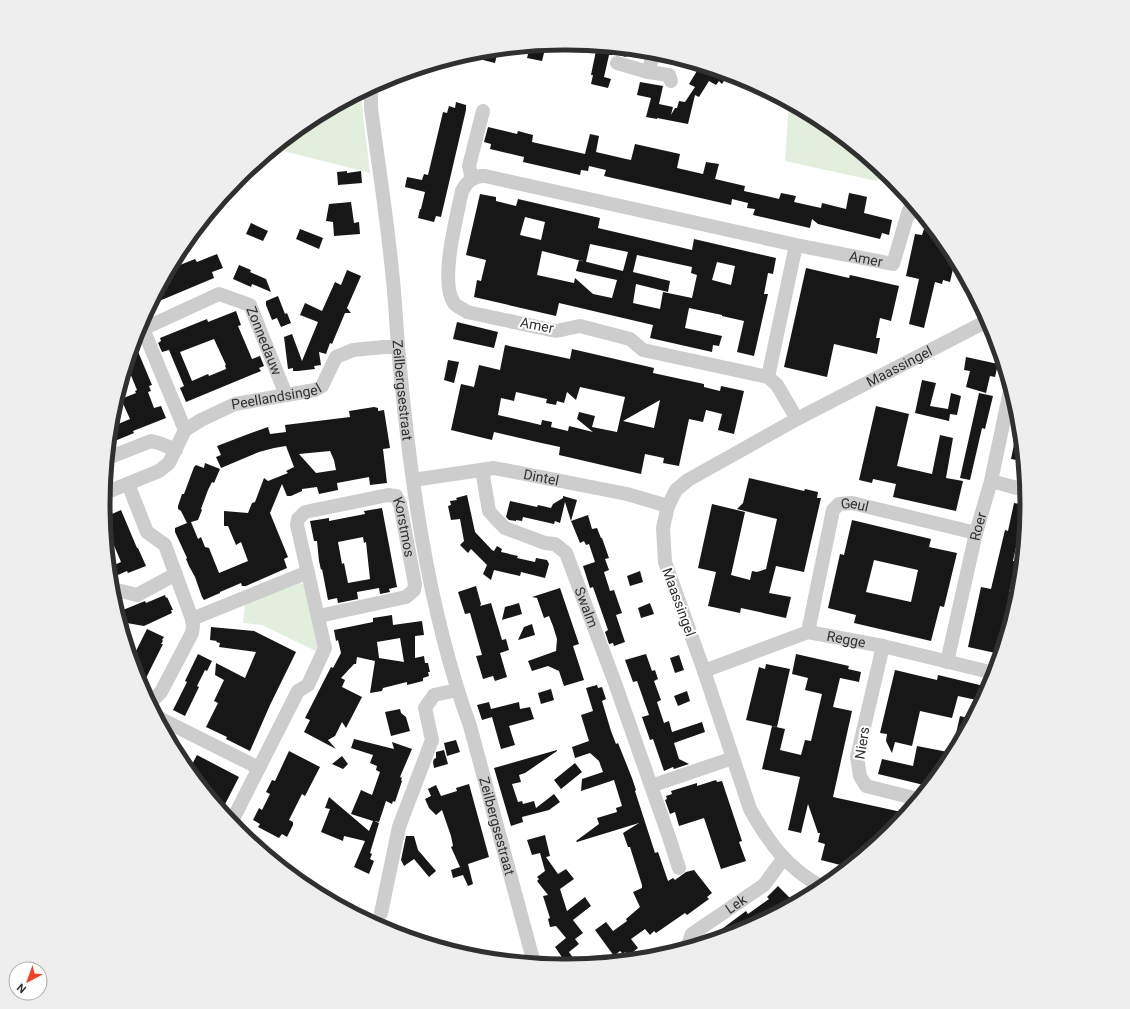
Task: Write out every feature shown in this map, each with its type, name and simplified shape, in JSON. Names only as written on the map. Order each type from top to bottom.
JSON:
[{"type":"street","points":[[648,72],[652,59]]},
{"type":"street","points":[[617,63],[648,72],[669,75],[671,81]]},
{"type":"street","name":"Zeilbergsestraat","points":[[371,94],[371,108],[392,271],[398,347],[413,480],[432,590],[457,690],[470,726],[533,958]]},
{"type":"street","points":[[472,179],[468,166],[483,111]]},
{"type":"street","name":"Amer","points":[[768,377],[650,352],[643,350],[630,338],[580,326],[556,330],[467,312],[454,304],[449,289],[449,258],[462,191],[466,183],[479,175],[485,176],[796,245],[893,264],[909,210],[912,211]]},
{"type":"street","points":[[796,245],[768,377],[777,385],[797,419]]},
{"type":"street","name":"Zonnedauw","points":[[148,325],[219,294],[250,305],[286,395]]},
{"type":"street","name":"Maassingel","points":[[815,884],[783,859],[762,830],[750,810],[704,671],[665,562],[663,528],[668,506],[676,490],[688,480],[797,419],[982,324]]},
{"type":"street","name":"Zonnedauw","points":[[144,334],[185,430]]},
{"type":"street","name":"Peellandsingel","points":[[185,430],[201,420],[235,404],[315,390],[322,386],[336,357],[348,352],[361,349],[398,347]]},
{"type":"street","name":"Roer","points":[[947,662],[976,533],[991,481],[1008,402]]},
{"type":"street","points":[[110,491],[159,471],[169,463],[185,430]]},
{"type":"street","points":[[113,456],[151,441],[176,450]]},
{"type":"street","name":"Dintel","points":[[413,480],[494,468],[627,494],[668,506]]},
{"type":"street","name":"Swalm","points":[[482,470],[489,511],[505,528],[545,543],[555,544],[566,553],[615,683],[679,868]]},
{"type":"street","points":[[991,481],[1019,489]]},
{"type":"street","points":[[128,484],[147,532],[165,545],[192,619],[193,626],[192,633],[161,692],[154,699]]},
{"type":"street","name":"Korstmos","points":[[234,816],[298,691],[308,685],[325,648],[319,616],[297,525],[298,519],[305,512],[388,495],[396,496],[400,504],[415,584],[414,590],[406,597],[319,616]]},
{"type":"street","name":"Geul","points":[[808,632],[833,510],[839,504],[852,503],[976,533]]},
{"type":"street","points":[[192,619],[308,572]]},
{"type":"street","points":[[119,591],[121,590],[137,595],[176,574]]},
{"type":"street","name":"Regge","points":[[704,671],[808,632],[882,646],[987,671]]},
{"type":"street","name":"Niers","points":[[882,646],[857,756],[860,776],[866,786],[912,798]]},
{"type":"street","points":[[381,913],[399,827],[432,740],[425,708],[434,695],[457,690]]},
{"type":"street","points":[[165,721],[259,768]]},
{"type":"street","points":[[651,786],[733,758]]},
{"type":"street","name":"Lek","points":[[689,942],[692,934],[764,885],[783,859]]},
{"type":"green space","points":[[361,98],[370,173],[281,150],[312,127]]},
{"type":"green space","points":[[789,109],[842,144],[881,178],[876,181],[785,161]]},
{"type":"green space","points":[[298,582],[308,586],[320,648],[316,651],[262,625],[243,623],[245,604]]},
{"type":"building","points":[[545,51],[542,61],[527,58],[529,52]]},
{"type":"building","points":[[596,51],[627,54],[626,57],[609,55],[604,77],[611,79],[608,88],[591,84],[593,75],[591,75]]},
{"type":"building","points":[[497,56],[495,63],[483,60],[484,58]]},
{"type":"building","points":[[698,70],[725,79],[722,84],[719,81],[716,85],[709,81],[699,97],[695,95],[688,124],[646,117],[651,98],[637,95],[640,82],[663,86],[659,104],[673,107],[671,115],[675,108],[677,108],[679,101],[685,102],[695,87],[689,84]]},
{"type":"building","points":[[456,102],[466,105],[466,110],[441,217],[436,216],[434,222],[418,218],[425,192],[405,187],[407,177],[422,180],[424,174],[428,175],[443,112],[447,113],[449,106],[455,108]]},
{"type":"building","points":[[488,127],[517,134],[518,131],[533,135],[532,142],[585,154],[590,134],[599,136],[596,152],[626,159],[631,160],[635,144],[680,154],[677,168],[703,174],[706,162],[719,164],[715,179],[745,186],[744,191],[779,199],[781,193],[796,196],[794,202],[821,208],[822,203],[846,209],[849,193],[867,197],[864,213],[892,220],[889,235],[882,233],[880,239],[818,224],[812,219],[810,228],[753,215],[755,209],[747,208],[748,203],[732,199],[731,205],[604,176],[606,170],[589,166],[588,171],[581,170],[580,175],[523,162],[524,157],[490,149],[491,144],[484,142]]},
{"type":"building","points":[[347,171],[347,173],[361,171],[362,183],[338,185],[337,172]]},
{"type":"building","points":[[480,194],[496,197],[496,201],[516,206],[518,199],[600,218],[598,228],[692,250],[694,239],[776,258],[773,274],[768,273],[764,294],[768,294],[754,356],[737,352],[744,321],[689,308],[685,328],[722,336],[719,346],[713,345],[712,352],[650,338],[653,325],[559,303],[556,316],[474,297],[477,280],[481,281],[486,260],[466,255]],"holes":[[[525,217],[545,222],[541,240],[520,235]],[[590,244],[628,252],[623,271],[586,262]],[[542,251],[579,260],[576,271],[617,280],[612,298],[593,294],[575,278],[574,283],[537,275]],[[637,255],[692,267],[691,273],[697,275],[692,298],[663,292],[660,309],[633,303],[636,284],[668,292],[670,281],[633,272]],[[717,262],[735,266],[731,285],[712,280]]]},
{"type":"building","points":[[351,202],[354,223],[359,222],[360,234],[334,236],[333,222],[326,221],[329,204]]},
{"type":"building","points":[[251,223],[268,231],[263,241],[246,234]]},
{"type":"building","points":[[300,229],[323,238],[319,249],[296,239]]},
{"type":"building","points":[[924,229],[927,230],[953,268],[950,282],[943,280],[942,284],[935,282],[924,328],[909,324],[919,279],[906,276],[915,234],[922,235]]},
{"type":"building","points":[[217,254],[223,268],[212,272],[214,278],[158,302],[178,266],[195,259],[197,262]]},
{"type":"building","points":[[239,265],[266,279],[271,292],[252,284],[251,287],[233,279]]},
{"type":"building","points":[[806,268],[849,278],[850,275],[899,286],[891,321],[880,318],[876,338],[880,338],[877,354],[834,344],[827,377],[784,367]]},
{"type":"building","points":[[347,270],[361,276],[347,308],[351,313],[345,313],[332,344],[330,343],[326,354],[319,352],[321,365],[314,366],[315,369],[293,371],[293,368],[288,369],[284,337],[292,334],[302,361],[318,322],[300,315],[305,303],[322,311],[335,282],[341,285]]},
{"type":"building","points":[[278,296],[285,314],[287,313],[291,323],[281,327],[277,318],[272,320],[266,305],[266,301]]},
{"type":"building","points":[[236,311],[241,325],[238,326],[252,359],[260,356],[264,366],[259,368],[261,371],[186,402],[180,388],[184,386],[169,350],[162,352],[158,343],[161,341],[160,338],[207,319],[208,322]],"holes":[[[214,339],[226,365],[226,369],[209,376],[208,374],[192,381],[180,352]]]},
{"type":"building","points":[[457,322],[498,332],[494,348],[453,339]]},
{"type":"building","points":[[505,345],[570,359],[572,349],[654,368],[653,373],[704,384],[704,387],[720,391],[721,386],[744,391],[734,434],[718,430],[722,414],[706,410],[703,422],[689,419],[679,466],[663,463],[664,458],[645,454],[641,474],[559,455],[560,447],[494,432],[492,440],[451,430],[461,384],[474,387],[479,365],[500,370]],"holes":[[[580,387],[625,397],[617,432],[592,427],[595,416],[579,412],[577,419],[593,432],[569,426],[568,431],[551,427],[552,422],[542,420],[541,425],[498,415],[501,398],[514,401],[516,392],[547,399],[546,403],[556,405],[557,401],[564,403],[567,392],[576,400]],[[660,400],[654,428],[623,421]]]},
{"type":"building","points":[[138,351],[152,385],[149,386],[151,391],[148,392],[154,408],[161,406],[166,418],[133,431],[134,433],[115,441],[118,424],[130,419],[122,402],[123,398],[136,393],[135,391],[137,390],[130,373]]},
{"type":"building","points":[[966,357],[997,364],[998,366],[995,377],[990,376],[986,393],[966,387],[970,371],[964,370]]},
{"type":"building","points":[[448,360],[459,362],[454,383],[444,380]]},
{"type":"building","points":[[922,380],[936,383],[930,406],[948,409],[951,393],[961,396],[957,415],[950,414],[949,421],[915,413]]},
{"type":"building","points":[[979,393],[993,396],[985,429],[982,428],[970,480],[960,478]]},
{"type":"building","points":[[876,406],[909,414],[897,466],[932,474],[940,435],[953,438],[946,478],[963,481],[956,511],[893,497],[896,484],[873,479],[872,483],[859,480]]},
{"type":"building","points":[[374,407],[378,408],[378,411],[384,410],[390,448],[383,449],[387,483],[370,485],[369,477],[337,483],[338,490],[319,494],[317,487],[302,489],[302,491],[291,496],[287,496],[282,484],[270,513],[288,557],[284,559],[287,568],[246,586],[242,586],[241,583],[204,600],[175,532],[175,528],[187,523],[181,511],[178,509],[178,506],[194,467],[196,465],[204,468],[205,463],[220,469],[214,483],[212,482],[208,490],[198,520],[191,522],[198,539],[201,537],[205,547],[209,548],[219,573],[248,561],[241,542],[236,545],[228,526],[224,526],[224,511],[248,513],[252,503],[255,502],[264,478],[268,481],[288,473],[286,471],[294,467],[286,446],[259,452],[221,468],[216,457],[221,455],[217,446],[268,427],[270,434],[286,432],[285,425],[350,417],[349,411]],"holes":[[[330,451],[336,470],[316,473],[299,454]]]},
{"type":"building","points":[[1015,439],[1018,460],[1011,459]]},
{"type":"building","points":[[749,478],[804,491],[805,489],[818,492],[817,498],[821,498],[804,572],[776,566],[769,593],[791,597],[786,618],[741,608],[740,613],[708,606],[716,572],[698,568],[712,504],[745,512],[731,575],[750,580],[752,571],[757,572],[766,569],[777,519],[737,509],[743,503]]},
{"type":"building","points":[[467,495],[475,532],[494,551],[497,546],[502,549],[501,552],[518,556],[517,558],[535,562],[536,558],[547,560],[549,564],[545,578],[521,572],[520,576],[494,570],[491,580],[483,574],[487,565],[471,549],[468,553],[460,545],[464,541],[460,519],[451,520],[448,506],[451,505],[450,501],[457,500],[456,498]]},
{"type":"building","points":[[563,496],[577,500],[571,521],[565,502],[560,523],[555,521],[554,524],[523,517],[522,521],[516,521],[509,520],[506,517],[510,501],[537,507],[538,505],[551,508],[553,504],[563,498]]},
{"type":"building","points":[[1014,503],[1020,504],[1019,538],[1013,561],[1016,562],[1016,564],[1004,622],[995,651],[994,653],[968,647],[981,587],[991,589],[1005,530],[1008,531]]},
{"type":"building","points":[[382,508],[397,587],[389,589],[390,592],[380,594],[379,588],[357,592],[358,599],[338,603],[337,598],[328,600],[319,561],[317,541],[314,541],[310,521],[329,518],[329,521],[365,514],[364,511]],"holes":[[[363,537],[364,543],[366,542],[370,579],[348,583],[344,563],[342,564],[338,542]]]},
{"type":"building","points":[[121,510],[146,566],[116,576],[114,565],[121,562],[112,540],[110,515]]},
{"type":"building","points":[[588,515],[592,529],[597,528],[609,558],[605,559],[609,570],[604,572],[610,591],[614,590],[622,613],[616,615],[625,642],[614,646],[613,643],[609,644],[605,632],[608,630],[593,587],[590,588],[583,566],[595,562],[589,544],[586,545],[584,541],[580,543],[571,521]]},
{"type":"building","points":[[852,520],[931,539],[929,547],[957,553],[944,607],[940,606],[931,641],[854,623],[856,615],[828,608],[840,554],[844,555]],"holes":[[[874,560],[918,570],[911,602],[866,592]]]},
{"type":"building","points":[[640,571],[643,582],[630,586],[627,576]]},
{"type":"building","points":[[476,586],[481,604],[480,606],[491,603],[502,640],[506,639],[509,650],[500,653],[507,677],[495,681],[493,676],[483,679],[476,656],[482,655],[470,613],[465,614],[458,592]]},
{"type":"building","points":[[560,588],[579,644],[573,646],[584,680],[564,686],[559,671],[548,666],[532,671],[528,661],[556,651],[557,639],[549,616],[544,618],[537,598],[532,597]]},
{"type":"building","points":[[165,595],[173,610],[171,610],[172,613],[144,626],[126,623],[123,610],[145,601],[146,603]]},
{"type":"building","points":[[519,603],[522,614],[502,620],[505,607]]},
{"type":"building","points":[[650,603],[654,614],[641,618],[638,608]]},
{"type":"building","points":[[392,615],[393,625],[422,621],[424,635],[415,636],[415,658],[424,656],[425,663],[428,663],[430,672],[428,672],[429,676],[423,678],[423,681],[407,685],[407,682],[383,688],[382,691],[370,693],[375,661],[357,657],[356,664],[354,664],[341,678],[345,680],[342,687],[362,697],[346,728],[342,722],[335,736],[328,740],[336,749],[304,732],[310,720],[305,718],[331,667],[333,668],[341,653],[338,640],[336,641],[334,630],[373,622],[373,618]],"holes":[[[400,638],[404,662],[379,658],[377,642]]]},
{"type":"building","points":[[532,624],[535,635],[518,640],[524,627]]},
{"type":"building","points":[[211,627],[254,631],[296,652],[270,705],[250,751],[226,739],[227,737],[206,727],[218,703],[214,701],[224,680],[215,675],[216,663],[245,678],[256,652],[219,647],[220,643],[210,640]]},
{"type":"building","points":[[147,629],[164,637],[161,644],[163,644],[145,679],[135,651],[136,651]]},
{"type":"building","points":[[198,654],[212,661],[207,671],[205,670],[197,686],[199,687],[185,716],[173,710],[187,682],[185,681]]},
{"type":"building","points":[[646,654],[652,671],[655,670],[658,679],[654,681],[661,700],[657,702],[664,723],[669,721],[672,732],[702,722],[705,732],[674,743],[679,759],[689,764],[674,769],[673,767],[664,771],[653,739],[650,740],[642,717],[649,715],[637,681],[633,682],[625,660]]},
{"type":"building","points":[[796,654],[849,666],[848,669],[861,672],[859,682],[840,678],[833,707],[852,711],[833,797],[900,812],[865,846],[842,865],[821,860],[825,844],[818,842],[820,833],[818,833],[808,804],[801,833],[788,830],[800,777],[762,769],[772,726],[785,729],[780,750],[801,755],[805,740],[811,741],[822,694],[805,690],[808,678],[792,674]]},
{"type":"building","points":[[679,655],[684,670],[675,673],[670,658]]},
{"type":"building","points":[[766,664],[790,669],[777,727],[746,720],[759,667],[765,669]]},
{"type":"building","points":[[895,670],[937,680],[938,675],[982,686],[976,700],[958,696],[952,718],[920,711],[912,746],[895,742],[892,753],[886,741],[887,734],[880,733]]},
{"type":"building","points":[[597,685],[598,688],[602,687],[606,699],[602,701],[611,731],[616,744],[618,743],[632,778],[655,853],[658,852],[668,881],[673,878],[675,880],[686,872],[694,870],[712,893],[707,897],[709,899],[687,915],[685,913],[656,933],[654,931],[650,935],[645,929],[631,939],[638,948],[631,954],[627,955],[625,952],[623,954],[620,951],[614,956],[595,930],[606,922],[613,931],[627,921],[626,919],[640,907],[633,892],[642,888],[642,885],[630,847],[628,847],[623,833],[639,823],[577,842],[576,841],[599,824],[597,818],[617,812],[616,808],[622,806],[614,780],[581,791],[582,779],[603,772],[599,761],[590,753],[575,758],[572,747],[589,741],[581,715],[593,711],[586,688]]},
{"type":"building","points":[[551,689],[554,700],[541,704],[538,693]]},
{"type":"building","points":[[687,691],[690,701],[678,706],[674,696]]},
{"type":"building","points":[[489,702],[491,709],[519,702],[520,709],[530,707],[534,719],[509,726],[515,745],[501,749],[492,717],[482,720],[477,705]]},
{"type":"building","points":[[400,709],[401,713],[406,717],[410,731],[391,736],[385,712]]},
{"type":"building","points":[[960,716],[967,718],[959,732],[955,738]]},
{"type":"building","points":[[354,739],[394,749],[392,742],[412,749],[400,777],[402,778],[402,781],[395,802],[393,801],[392,804],[386,801],[379,822],[374,821],[379,823],[370,853],[372,854],[370,859],[374,861],[369,874],[354,867],[365,841],[344,836],[343,841],[321,832],[330,809],[325,808],[329,797],[369,831],[373,821],[351,814],[361,790],[372,795],[380,772],[376,770],[377,766],[370,763],[373,755],[351,748]]},
{"type":"building","points":[[456,740],[460,752],[447,756],[444,743]]},
{"type":"building","points":[[917,746],[946,752],[923,785],[878,774],[882,759],[913,766]]},
{"type":"building","points":[[444,750],[448,764],[434,768],[433,762],[436,758],[436,752]]},
{"type":"building","points":[[557,750],[525,773],[519,775],[521,782],[512,784],[518,802],[522,801],[523,804],[534,801],[536,808],[554,794],[560,802],[549,810],[522,817],[523,822],[511,826],[494,768]]},
{"type":"building","points":[[289,751],[320,767],[305,796],[302,794],[289,820],[293,822],[293,825],[287,837],[282,834],[279,838],[258,827],[260,824],[253,820],[259,808],[262,810],[270,794],[266,792],[272,780],[275,781]]},
{"type":"building","points":[[197,755],[239,777],[224,805],[204,781],[192,764]]},
{"type":"building","points":[[342,756],[348,764],[343,769],[332,764]]},
{"type":"building","points":[[575,763],[582,772],[561,789],[554,780]]},
{"type":"building","points":[[716,780],[717,782],[722,781],[742,841],[739,842],[746,861],[721,869],[704,818],[679,826],[675,812],[670,814],[665,800],[667,799],[666,796],[672,794],[671,791],[697,783],[697,786]]},
{"type":"building","points":[[469,784],[489,857],[468,864],[473,884],[468,886],[463,875],[453,878],[451,870],[460,867],[451,847],[453,846],[451,836],[442,810],[436,815],[429,808],[425,799],[431,796],[428,789],[436,785],[441,796],[457,791],[456,788]]},
{"type":"building","points":[[545,835],[550,856],[546,857],[558,874],[566,869],[574,879],[560,889],[567,911],[585,897],[591,906],[573,920],[583,933],[575,939],[579,944],[569,952],[574,959],[563,959],[555,947],[566,938],[556,926],[550,927],[548,919],[550,918],[543,896],[548,895],[537,881],[539,879],[537,877],[545,871],[540,853],[532,855],[527,840]]},
{"type":"building","points":[[406,836],[414,836],[418,850],[436,871],[429,877],[414,859],[404,866],[401,860]]},
{"type":"building","points":[[778,886],[791,899],[766,912],[717,933],[746,911],[748,914],[769,899],[767,897]]}]
